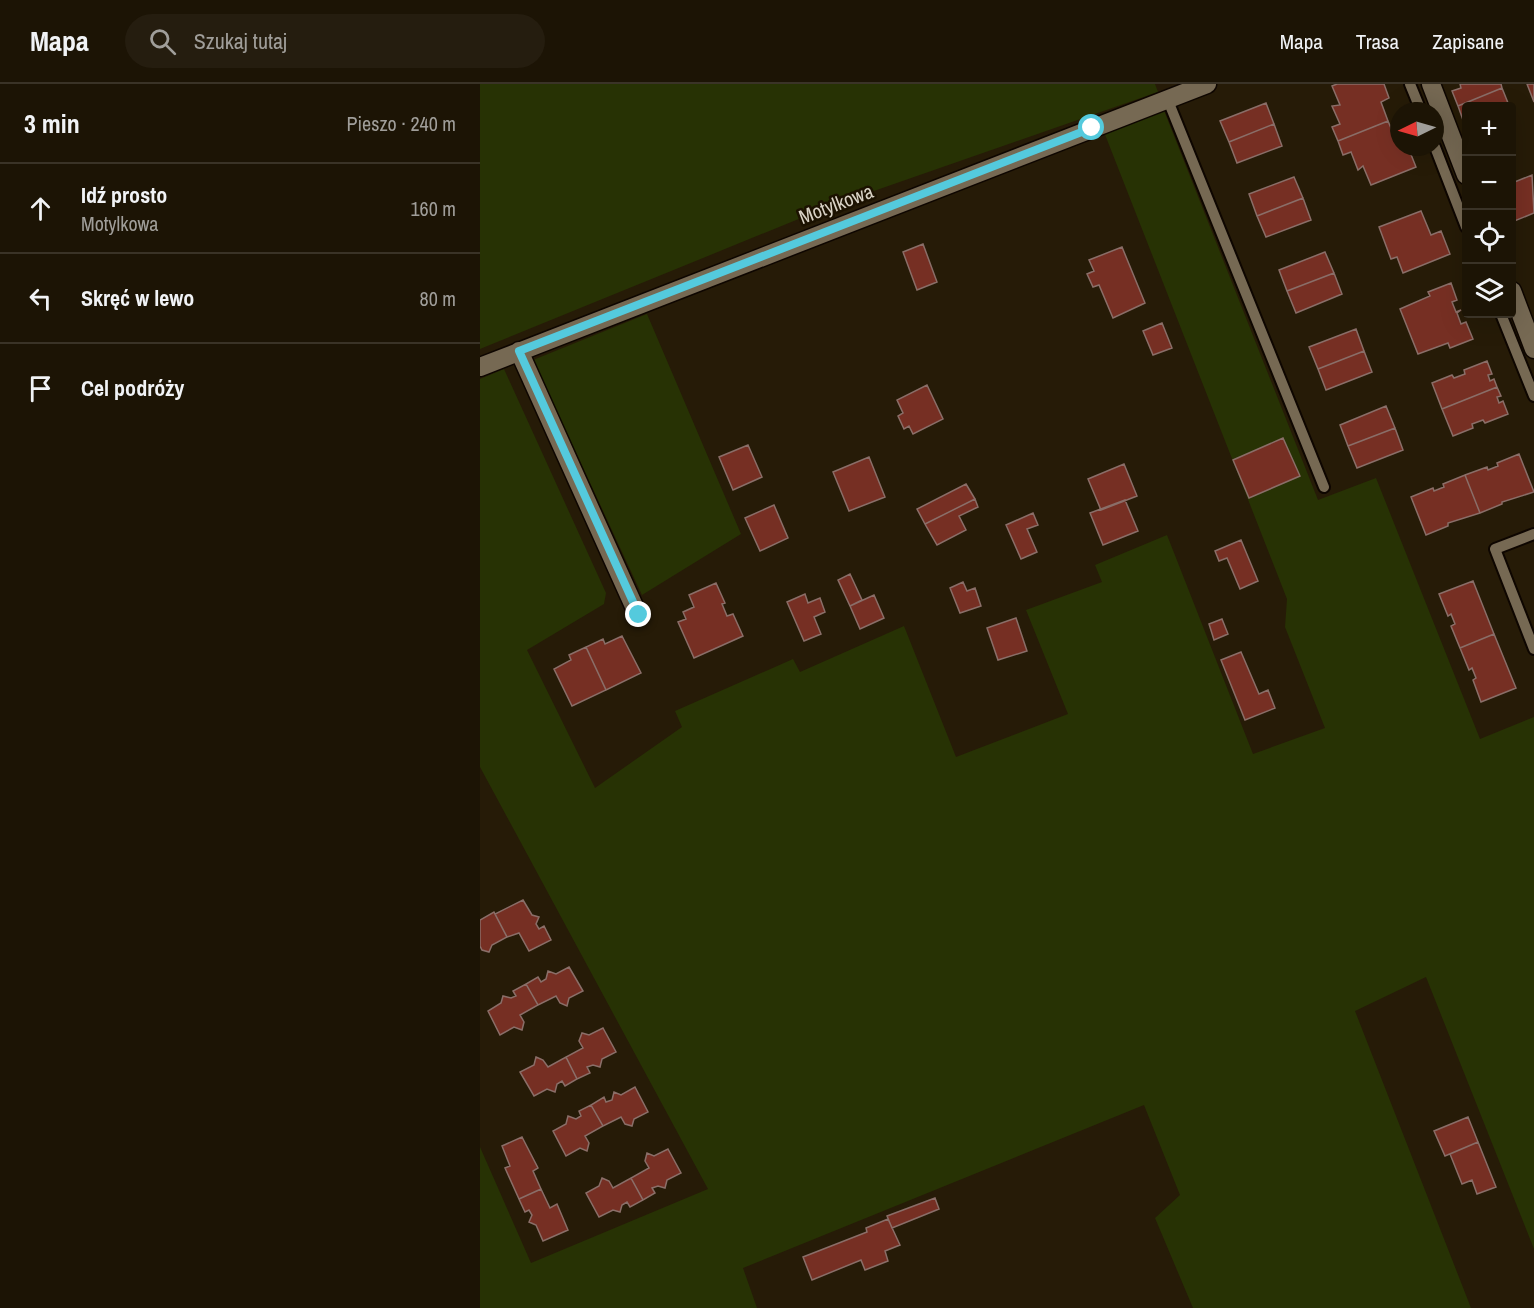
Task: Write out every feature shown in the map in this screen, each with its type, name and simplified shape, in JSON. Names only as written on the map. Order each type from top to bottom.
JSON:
[{"type":"street","name":"Motylkowa","points":[[480,367],[1164,91],[1207,84]]},
{"type":"street","points":[[1431,84],[1462,162]]},
{"type":"street","points":[[1516,302],[1534,349]]},
{"type":"street","points":[[519,351],[639,615]]},
{"type":"lane","points":[[1410,84],[1417,102]]},
{"type":"lane","points":[[1164,91],[1324,487]]},
{"type":"lane","points":[[1439,156],[1462,214]]},
{"type":"lane","points":[[1503,318],[1534,396]]},
{"type":"lane","points":[[1534,534],[1495,549],[1534,649]]},
{"type":"green space","points":[[480,84],[1155,84],[1158,92],[828,207],[480,349]]},
{"type":"green space","points":[[1163,108],[1318,500],[1376,478],[1480,739],[1534,717],[1534,1249],[1426,977],[1355,1011],[1471,1308],[1193,1308],[1155,1218],[1180,1195],[1144,1105],[743,1268],[757,1308],[480,1308],[480,1147],[531,1263],[708,1189],[480,767],[480,379],[504,369],[606,593],[604,604],[527,650],[595,788],[682,727],[675,711],[793,659],[800,672],[904,626],[956,757],[1068,714],[1026,610],[1102,582],[1095,565],[1167,535],[1253,754],[1325,728],[1285,627],[1287,599],[1104,132]]},
{"type":"green space","points":[[647,314],[741,534],[642,595],[533,360]]},
{"type":"building","points":[[1337,84],[1384,84],[1389,98],[1381,102],[1388,121],[1338,141],[1332,127],[1340,124],[1332,106],[1340,105],[1332,86]]},
{"type":"building","points":[[1460,84],[1501,84],[1502,88],[1468,102],[1462,102],[1458,106],[1452,91],[1461,88]]},
{"type":"building","points":[[1527,84],[1534,84],[1534,102]]},
{"type":"building","points":[[1502,88],[1508,102],[1468,102]]},
{"type":"building","points":[[1266,103],[1274,124],[1229,142],[1220,121]]},
{"type":"building","points":[[1462,104],[1462,117],[1458,106]]},
{"type":"building","points":[[1388,121],[1390,156],[1412,156],[1416,167],[1371,185],[1363,166],[1358,170],[1351,152],[1343,155],[1338,141]]},
{"type":"building","points":[[1274,124],[1282,146],[1237,163],[1229,142]]},
{"type":"building","points":[[1532,175],[1534,213],[1516,220],[1516,210],[1516,181]]},
{"type":"building","points":[[1294,177],[1303,198],[1257,216],[1249,194]]},
{"type":"building","points":[[1303,198],[1311,220],[1266,237],[1257,216]]},
{"type":"building","points":[[1421,211],[1431,235],[1441,231],[1450,254],[1403,273],[1397,257],[1391,259],[1379,227]]},
{"type":"building","points":[[923,244],[937,282],[917,290],[903,252]]},
{"type":"building","points":[[1122,247],[1145,303],[1113,318],[1099,285],[1093,287],[1087,274],[1094,271],[1089,260]]},
{"type":"building","points":[[1325,252],[1334,273],[1287,291],[1279,270]]},
{"type":"building","points":[[1334,273],[1342,294],[1296,313],[1287,291]]},
{"type":"building","points":[[1451,283],[1457,300],[1452,302],[1456,312],[1461,310],[1457,313],[1461,324],[1466,322],[1473,339],[1450,348],[1448,343],[1418,354],[1400,309],[1430,296],[1428,292]]},
{"type":"building","points":[[1162,323],[1172,348],[1153,355],[1143,331]]},
{"type":"building","points":[[1356,329],[1364,351],[1318,369],[1309,347]]},
{"type":"building","points":[[1364,351],[1372,372],[1326,390],[1318,369]]},
{"type":"building","points":[[1487,361],[1492,374],[1488,375],[1490,381],[1494,379],[1497,387],[1442,409],[1432,383],[1452,375],[1454,378],[1465,374],[1464,370]]},
{"type":"building","points":[[927,385],[943,419],[913,434],[909,426],[904,429],[898,416],[903,413],[897,400]]},
{"type":"building","points":[[1497,387],[1501,396],[1497,397],[1499,403],[1503,401],[1508,414],[1485,423],[1483,420],[1472,424],[1473,428],[1453,436],[1442,409]]},
{"type":"building","points":[[1386,406],[1395,428],[1348,446],[1340,425]]},
{"type":"building","points":[[1395,428],[1403,450],[1357,468],[1348,446]]},
{"type":"building","points":[[1283,438],[1300,476],[1249,498],[1233,460]]},
{"type":"building","points":[[748,445],[762,477],[733,490],[719,457]]},
{"type":"building","points":[[1519,454],[1534,492],[1502,502],[1480,513],[1465,475],[1487,467],[1488,470],[1498,466],[1497,463]]},
{"type":"building","points":[[869,457],[885,497],[849,511],[833,472]]},
{"type":"building","points":[[1124,464],[1137,496],[1101,510],[1088,479]]},
{"type":"building","points":[[1465,475],[1480,513],[1448,523],[1448,526],[1426,535],[1411,497],[1433,488],[1434,491],[1444,487],[1443,484]]},
{"type":"building","points":[[966,484],[975,499],[925,524],[917,509]]},
{"type":"building","points":[[975,499],[978,507],[959,516],[966,530],[937,545],[925,524]]},
{"type":"building","points":[[1125,500],[1138,531],[1103,545],[1090,513]]},
{"type":"building","points":[[774,505],[788,538],[760,551],[745,518]]},
{"type":"building","points":[[1033,513],[1038,525],[1027,529],[1037,552],[1021,559],[1006,525]]},
{"type":"building","points":[[1241,540],[1258,581],[1240,589],[1227,558],[1219,561],[1215,551]]},
{"type":"building","points":[[850,574],[862,600],[850,606],[838,580]]},
{"type":"building","points":[[1473,581],[1494,634],[1460,648],[1451,626],[1455,624],[1451,614],[1448,616],[1439,594]]},
{"type":"building","points":[[963,582],[967,591],[975,588],[981,606],[960,613],[950,588]]},
{"type":"building","points":[[716,583],[725,603],[722,604],[727,616],[733,614],[743,636],[694,658],[678,622],[686,619],[683,612],[694,607],[689,595]]},
{"type":"building","points":[[805,594],[808,603],[820,598],[825,612],[814,617],[821,634],[804,641],[787,602]]},
{"type":"building","points":[[874,595],[884,618],[860,629],[850,606]]},
{"type":"building","points":[[1016,618],[1027,651],[998,660],[987,628]]},
{"type":"building","points":[[1222,619],[1228,634],[1214,640],[1209,624]]},
{"type":"building","points":[[1494,634],[1516,688],[1481,702],[1473,680],[1476,678],[1472,668],[1469,670],[1460,648]]},
{"type":"building","points":[[622,636],[641,673],[606,690],[586,647],[603,639],[605,644]]},
{"type":"building","points":[[586,647],[606,690],[572,706],[554,669],[571,660],[569,655]]},
{"type":"building","points":[[1241,652],[1259,694],[1268,690],[1275,708],[1245,720],[1221,660]]},
{"type":"building","points":[[523,900],[532,915],[539,917],[536,924],[539,929],[544,926],[551,940],[529,951],[519,933],[507,937],[495,914]]},
{"type":"building","points":[[494,912],[507,937],[492,945],[489,952],[482,950],[480,946],[480,920]]},
{"type":"building","points":[[569,967],[583,991],[569,998],[567,1006],[560,1003],[556,996],[538,1005],[526,984],[538,977],[541,982],[546,979],[548,971],[556,974]]},
{"type":"building","points":[[526,984],[538,1005],[520,1015],[524,1022],[522,1030],[514,1027],[500,1035],[488,1011],[501,1003],[503,996],[511,998],[516,996],[513,991]]},
{"type":"building","points":[[603,1028],[616,1052],[602,1059],[600,1067],[593,1065],[587,1067],[590,1073],[577,1079],[566,1057],[583,1048],[579,1041],[582,1033],[589,1035]]},
{"type":"building","points":[[536,1057],[543,1060],[548,1067],[566,1057],[577,1079],[565,1086],[562,1081],[557,1084],[555,1092],[547,1089],[534,1096],[520,1072],[534,1065]]},
{"type":"building","points":[[635,1087],[648,1112],[634,1119],[632,1126],[625,1124],[621,1117],[603,1126],[591,1105],[604,1097],[606,1102],[612,1100],[614,1092],[621,1095]]},
{"type":"building","points":[[591,1105],[603,1126],[585,1136],[589,1143],[587,1151],[580,1148],[566,1156],[553,1131],[566,1124],[568,1116],[576,1119],[581,1116],[579,1111]]},
{"type":"building","points":[[1468,1117],[1478,1142],[1445,1156],[1434,1131]]},
{"type":"building","points":[[522,1137],[538,1168],[533,1171],[541,1189],[519,1199],[505,1168],[510,1166],[502,1146]]},
{"type":"building","points":[[1478,1142],[1496,1187],[1477,1194],[1472,1180],[1462,1184],[1450,1154]]},
{"type":"building","points":[[668,1149],[681,1173],[667,1180],[665,1188],[658,1186],[652,1188],[655,1193],[643,1200],[631,1178],[649,1168],[645,1161],[647,1153],[654,1156]]},
{"type":"building","points":[[602,1178],[609,1181],[613,1188],[631,1178],[643,1200],[630,1207],[627,1202],[622,1205],[620,1212],[613,1210],[599,1217],[586,1193],[599,1186]]},
{"type":"building","points":[[541,1189],[550,1208],[557,1204],[568,1230],[543,1241],[536,1225],[529,1222],[532,1215],[529,1210],[525,1212],[519,1199]]},
{"type":"building","points":[[935,1198],[939,1209],[892,1228],[887,1216]]},
{"type":"building","points":[[888,1219],[900,1245],[885,1251],[888,1261],[865,1270],[861,1260],[812,1280],[803,1257],[867,1232],[866,1228]]},
{"type":"route","points":[[639,615],[519,351],[1092,128]]}]
